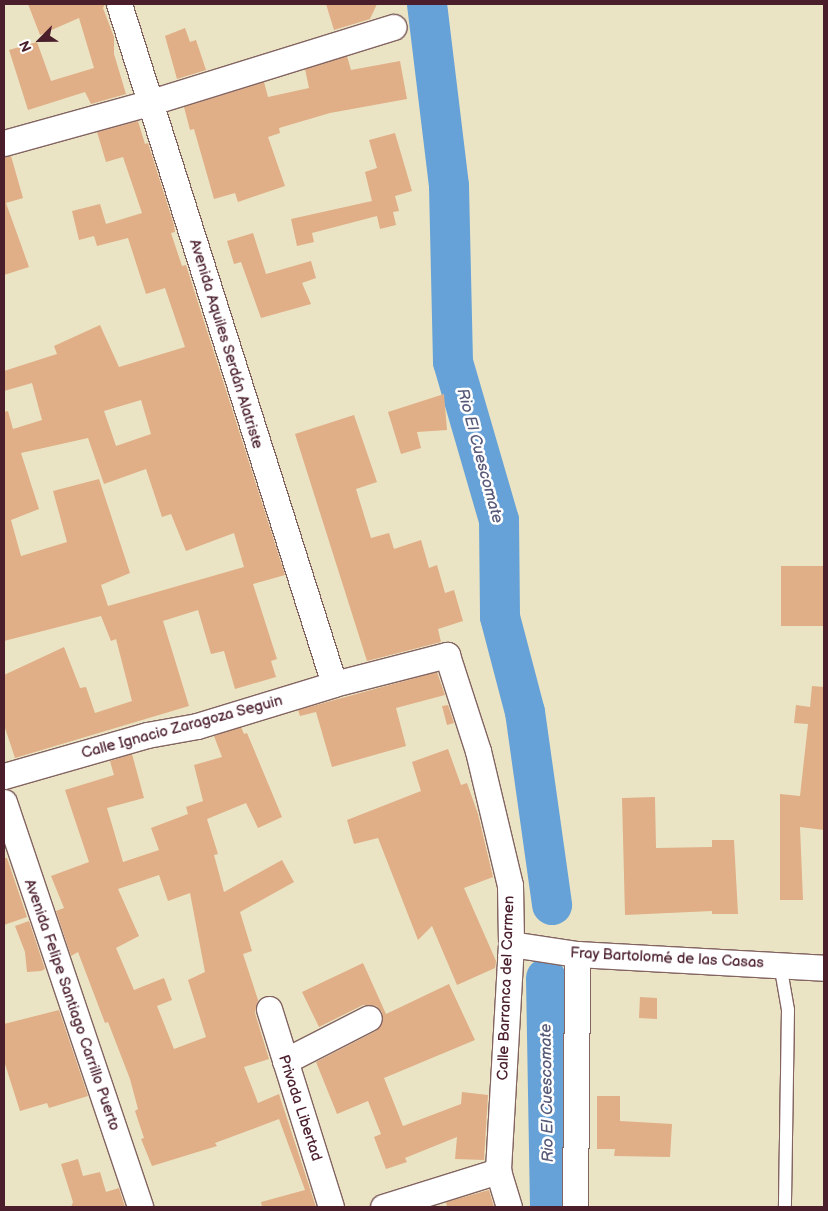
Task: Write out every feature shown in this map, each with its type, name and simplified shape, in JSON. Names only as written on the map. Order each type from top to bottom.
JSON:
[{"type":"street","name":"Avenida Aquiles Serdán Alatriste","points":[[119,4],[148,104],[334,684]]},
{"type":"street","points":[[4,143],[148,104],[393,27]]},
{"type":"street","name":"Calle Ignacio Zaragoza Seguin","points":[[4,776],[147,735],[197,726],[334,684],[447,655]]},
{"type":"street","name":"Calle Barranca del Carmen","points":[[447,655],[478,751],[510,885],[517,945],[498,1171],[509,1207]]},
{"type":"street","name":"Avenida Felipe Santiago Carrillo Puerto","points":[[4,802],[140,1207]]},
{"type":"street","name":"Fray Bartolomé de las Casas","points":[[517,945],[570,953],[824,968]]},
{"type":"street","points":[[570,953],[575,1207]]},
{"type":"street","name":"Privada Libertad","points":[[268,1010],[332,1207]]},
{"type":"street","points":[[285,1061],[368,1018]]},
{"type":"street","points":[[383,1207],[498,1171]]},
{"type":"lane","points":[[780,964],[788,1010],[785,1207]]},
{"type":"building","points":[[28,4],[105,4],[103,8],[114,37],[114,54],[126,94],[91,104],[85,92],[28,110],[9,50],[37,42],[51,81],[94,68],[79,18],[40,35]]},
{"type":"building","points":[[326,4],[377,4],[370,19],[334,30]]},
{"type":"building","points":[[185,28],[190,42],[196,40],[206,70],[177,79],[165,36]]},
{"type":"building","points":[[347,56],[351,70],[400,61],[407,99],[330,113],[279,128],[280,133],[268,137],[285,186],[238,202],[235,193],[214,199],[194,129],[190,130],[184,107],[264,82],[268,97],[309,88],[305,69]]},
{"type":"building","points":[[138,121],[145,144],[148,143],[174,225],[175,232],[171,233],[182,266],[186,265],[285,575],[253,584],[277,659],[271,661],[276,677],[235,689],[224,651],[211,654],[198,610],[163,621],[189,706],[15,758],[4,725],[4,675],[64,647],[80,688],[86,687],[95,713],[132,701],[116,639],[111,641],[101,616],[4,641],[4,412],[8,411],[13,429],[42,420],[32,383],[4,391],[4,371],[57,354],[54,346],[100,325],[119,367],[185,347],[165,288],[146,294],[128,238],[97,246],[94,236],[79,240],[72,211],[100,204],[106,224],[142,213],[123,157],[106,162],[97,132]],"holes":[[[141,400],[151,434],[116,446],[104,411]],[[88,438],[104,484],[146,469],[162,517],[171,514],[186,551],[234,533],[244,567],[108,606],[101,585],[130,573],[99,479],[53,491],[67,542],[21,556],[11,520],[39,509],[21,453]]]},
{"type":"building","points":[[395,133],[412,191],[395,196],[399,211],[393,212],[396,225],[380,229],[377,216],[312,233],[314,242],[297,246],[291,219],[372,201],[365,172],[377,168],[369,140]]},
{"type":"building","points":[[11,156],[23,198],[6,203],[29,267],[4,275],[4,157]]},
{"type":"building","points":[[253,233],[266,274],[311,261],[316,278],[302,283],[311,304],[261,318],[241,262],[234,264],[227,241]]},
{"type":"building","points":[[444,394],[447,430],[417,432],[421,448],[401,454],[388,412]]},
{"type":"building","points":[[354,415],[377,482],[356,489],[371,538],[389,533],[394,549],[421,540],[429,568],[437,565],[445,593],[454,590],[463,621],[438,629],[441,642],[367,661],[295,434]]},
{"type":"building","points":[[781,566],[824,566],[824,626],[781,626]]},
{"type":"building","points":[[437,672],[445,695],[396,708],[406,746],[332,767],[316,712],[300,716],[298,710]]},
{"type":"building","points":[[812,686],[824,687],[824,830],[800,827],[803,900],[780,900],[780,794],[800,796],[808,724],[794,723],[796,705],[810,707]]},
{"type":"building","points":[[448,705],[454,723],[447,725],[442,706]]},
{"type":"building","points":[[241,727],[244,734],[247,733],[282,817],[258,828],[246,803],[207,819],[218,854],[214,855],[224,892],[282,860],[294,882],[240,912],[252,951],[243,954],[258,1000],[255,1013],[269,1059],[244,1067],[258,1103],[279,1094],[316,1207],[262,1207],[261,1202],[305,1190],[279,1119],[215,1143],[217,1146],[152,1166],[141,1139],[144,1138],[135,1111],[138,1109],[130,1079],[108,1022],[105,1023],[78,952],[71,956],[56,911],[64,908],[51,876],[89,862],[65,790],[114,775],[110,761],[132,754],[144,798],[107,808],[123,862],[159,850],[151,828],[188,814],[186,807],[203,801],[194,765],[222,757],[214,736]],"holes":[[[159,875],[168,901],[190,893],[205,972],[188,980],[206,1037],[174,1049],[157,1006],[172,1000],[164,978],[134,990],[116,948],[139,936],[118,889]]]},
{"type":"building","points":[[448,749],[461,785],[467,783],[478,814],[493,877],[464,888],[496,961],[495,968],[457,985],[432,926],[418,940],[378,838],[354,844],[347,820],[421,791],[412,762]]},
{"type":"building","points":[[655,797],[656,848],[712,847],[712,840],[734,840],[738,914],[712,914],[712,911],[625,915],[622,798]]},
{"type":"building","points":[[4,858],[7,858],[27,917],[4,925]]},
{"type":"building","points":[[29,921],[45,969],[41,971],[27,972],[25,952],[15,926]]},
{"type":"building","points":[[363,963],[386,1014],[449,984],[475,1040],[384,1078],[403,1126],[461,1104],[462,1092],[488,1095],[484,1160],[455,1159],[457,1137],[405,1158],[407,1162],[386,1169],[374,1137],[381,1134],[368,1101],[337,1114],[316,1062],[376,1031],[381,1025],[382,1012],[376,1006],[363,1005],[319,1027],[302,992]]},
{"type":"building","points":[[640,997],[657,998],[657,1019],[639,1018]]},
{"type":"building","points":[[59,1010],[88,1096],[49,1108],[47,1103],[20,1111],[4,1061],[4,1024]]},
{"type":"building","points":[[597,1096],[620,1096],[620,1121],[672,1124],[670,1157],[614,1156],[615,1149],[597,1149]]},
{"type":"building","points":[[78,1159],[83,1176],[100,1172],[106,1192],[119,1188],[125,1207],[71,1207],[73,1202],[61,1164]]},
{"type":"building","points":[[489,1190],[494,1207],[447,1207],[446,1202]]},
{"type":"waterway","name":"Rio El Cuescomate","points":[[427,4],[449,186],[453,362],[499,520],[500,617],[525,712],[552,905]]},
{"type":"waterway","name":"Rio El Cuescomate","points":[[546,978],[550,1207]]}]
